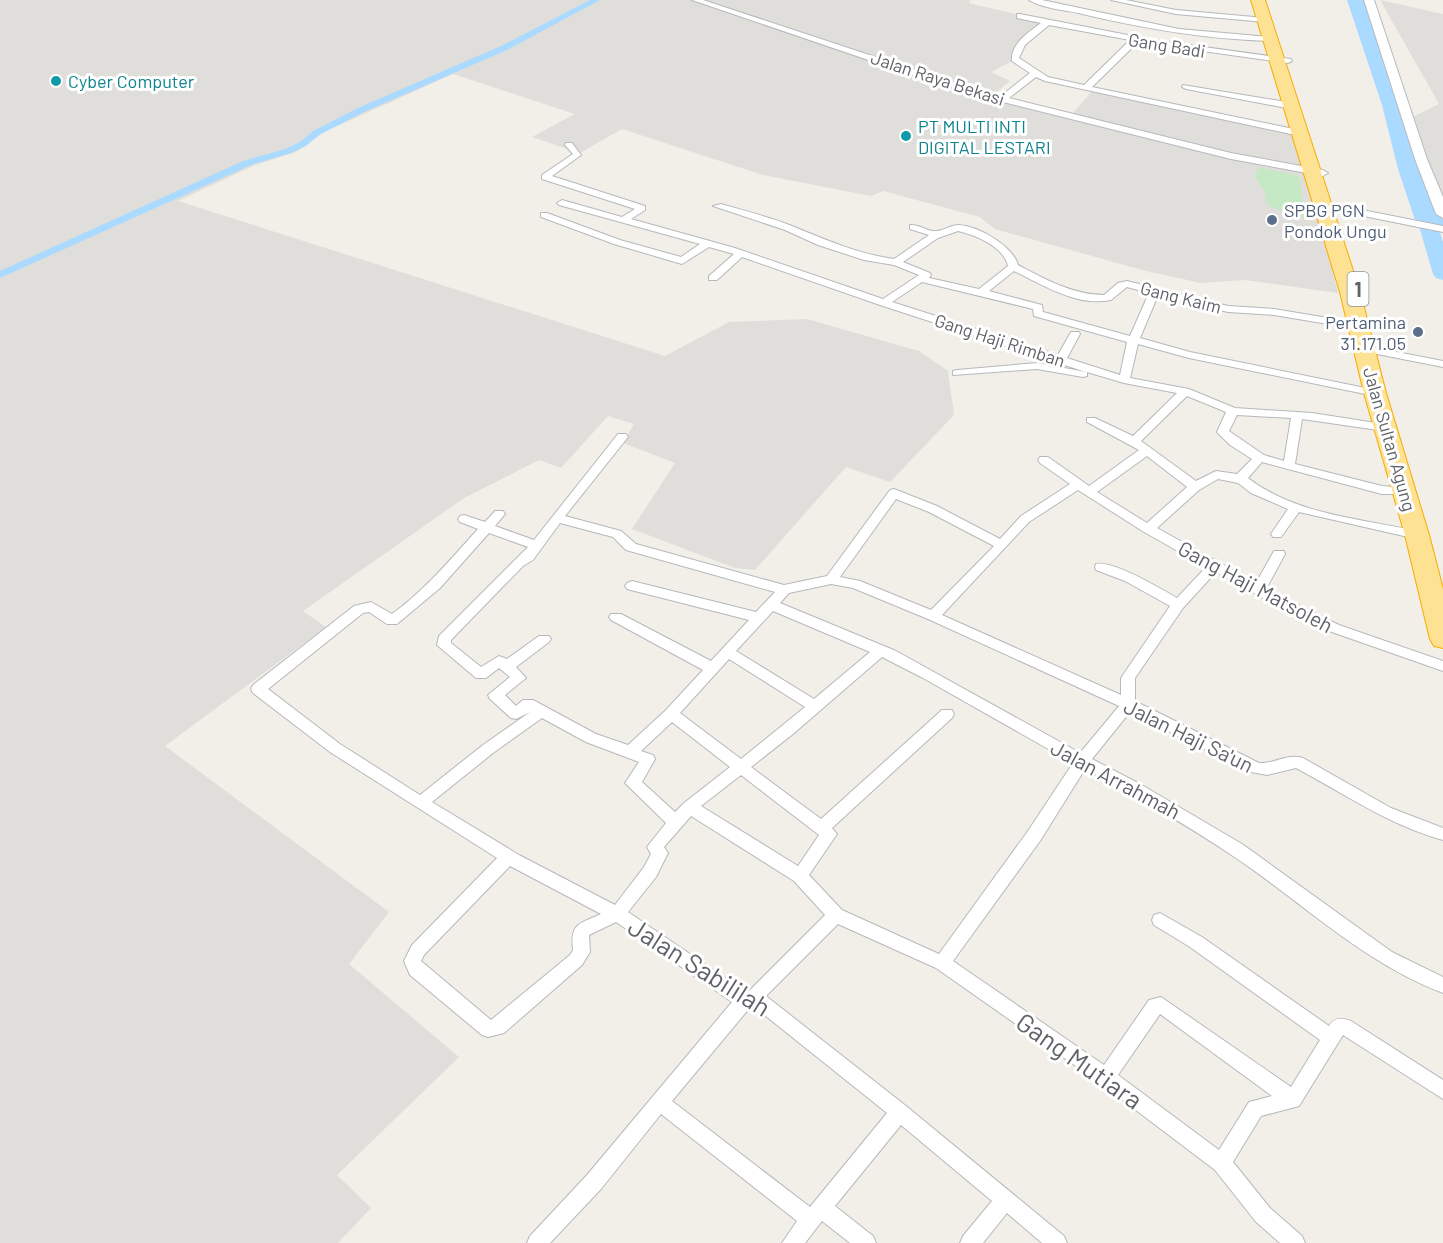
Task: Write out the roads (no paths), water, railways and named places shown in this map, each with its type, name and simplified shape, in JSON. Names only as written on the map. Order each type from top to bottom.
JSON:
[{"type":"highway","name":"Jalan Sultan Agung","points":[[1258,0],[1269,39],[1282,60],[1318,172],[1364,327],[1375,393],[1443,580]]},
{"type":"highway","name":"Jalan Sultan Agung","points":[[1267,0],[1300,133],[1318,172]]},
{"type":"highway","name":"Jalan Sultan Agung","points":[[1364,327],[1376,351],[1403,491],[1418,535],[1443,639]]},
{"type":"street","name":"Jalan Raya Bekasi","points":[[696,0],[933,79],[1003,99],[1231,156],[1318,172]]},
{"type":"street","points":[[1033,0],[1142,25],[1215,36],[1269,39]]},
{"type":"street","points":[[1115,0],[1176,12],[1265,20]]},
{"type":"street","points":[[1369,0],[1421,159],[1443,214]]},
{"type":"street","name":"Gang Badi","points":[[1020,16],[1135,40],[1216,53],[1282,60]]},
{"type":"street","points":[[1047,22],[1024,41],[1015,54],[1015,59],[1034,74],[1045,79],[1300,133]]},
{"type":"street","points":[[1212,46],[1215,36]]},
{"type":"street","points":[[1086,88],[1135,40]]},
{"type":"street","points":[[1003,99],[1034,74]]},
{"type":"street","points":[[1186,87],[1292,106]]},
{"type":"street","points":[[568,145],[577,155],[545,177],[642,208],[622,220]]},
{"type":"street","name":"Gang Haji Rimban","points":[[562,203],[741,253],[884,303],[1124,380],[1185,391],[1233,411],[1298,415],[1392,435]]},
{"type":"street","points":[[718,206],[788,228],[821,243],[868,258],[896,262],[925,273],[926,276],[922,279],[884,303]]},
{"type":"street","points":[[1328,206],[1443,229]]},
{"type":"street","points":[[544,214],[617,242],[682,261],[706,244]]},
{"type":"street","points":[[913,227],[937,235]]},
{"type":"street","points":[[896,262],[937,235],[955,228],[966,230],[1003,248],[1012,259],[1013,267],[981,292]]},
{"type":"street","points":[[713,278],[741,253]]},
{"type":"street","name":"Gang Kaim","points":[[1013,267],[1057,287],[1089,298],[1107,298],[1126,284],[1228,309],[1281,313],[1364,327]]},
{"type":"street","points":[[922,279],[1037,307],[1038,314],[1133,341],[1189,355],[1375,393]]},
{"type":"street","points":[[957,373],[1037,366],[1124,380],[1133,341],[1155,291]]},
{"type":"street","points":[[1061,359],[1075,334]]},
{"type":"street","points":[[1376,351],[1443,364]]},
{"type":"street","points":[[1134,441],[1185,391]]},
{"type":"street","points":[[1233,411],[1223,432],[1234,442],[1260,458],[1382,490],[1403,491]]},
{"type":"street","points":[[1289,466],[1298,415]]},
{"type":"street","points":[[1091,420],[1134,441],[1196,487]]},
{"type":"street","points":[[622,437],[528,557],[518,563],[444,639],[444,645],[481,674],[499,661],[507,666],[519,678],[495,695],[516,714],[528,704],[591,738],[648,759],[633,783],[676,822]]},
{"type":"street","points":[[933,616],[1025,519],[1083,489],[1148,450]]},
{"type":"street","points":[[1242,480],[1244,472],[1260,458]]},
{"type":"street","name":"Gang Haji Matsoleh","points":[[1044,460],[1083,489],[1148,529],[1291,608],[1334,628],[1443,666]]},
{"type":"street","points":[[1148,529],[1196,487],[1216,475],[1242,480],[1266,498],[1296,507],[1418,535]]},
{"type":"street","points":[[557,518],[617,534],[631,547],[784,590],[831,580],[894,493],[933,509],[1002,545]]},
{"type":"street","points":[[1277,534],[1296,507]]},
{"type":"street","points":[[487,528],[499,514]]},
{"type":"street","points":[[464,519],[537,546]]},
{"type":"street","name":"Jalan Sabililah","points":[[487,528],[465,554],[405,612],[392,621],[370,608],[359,609],[258,690],[335,748],[508,856],[618,914],[749,999],[900,1112],[1057,1243]]},
{"type":"street","points":[[1259,590],[1279,554]]},
{"type":"street","points":[[942,963],[1034,836],[1082,761],[1127,704],[1130,683],[1128,678],[1178,605],[1215,565]]},
{"type":"street","points":[[1101,567],[1130,578],[1178,605]]},
{"type":"street","name":"Jalan Haji Sa'un","points":[[831,580],[855,584],[933,616],[1127,704],[1256,768],[1269,770],[1290,761],[1298,762],[1380,811],[1413,826],[1443,834]]},
{"type":"street","points":[[632,586],[758,617]]},
{"type":"street","points":[[629,753],[671,714],[784,590]]},
{"type":"street","name":"Jalan Arrahmah","points":[[771,605],[880,651],[960,691],[1082,761],[1135,788],[1199,825],[1386,957],[1443,985]]},
{"type":"street","points":[[616,617],[713,669]]},
{"type":"street","points":[[507,666],[544,639]]},
{"type":"street","points":[[508,856],[418,950],[412,962],[416,970],[488,1029],[498,1027],[576,960],[582,952],[580,935],[583,930],[618,914],[650,872],[660,853],[655,848],[689,807],[815,707],[880,651]]},
{"type":"street","points":[[729,653],[815,707]]},
{"type":"street","points":[[421,802],[488,749],[542,711]]},
{"type":"street","points":[[671,714],[829,834],[800,876]]},
{"type":"street","points":[[821,828],[856,800],[890,764],[946,714]]},
{"type":"street","points":[[537,1243],[594,1182],[749,999],[836,915],[800,876],[689,807]]},
{"type":"street","name":"Gang Mutiara","points":[[836,915],[942,963],[1106,1077],[1222,1162],[1263,1215],[1295,1243]]},
{"type":"street","points":[[1160,920],[1331,1037]]},
{"type":"street","points":[[1106,1077],[1157,1005],[1167,1008],[1293,1100]]},
{"type":"street","points":[[1222,1162],[1255,1108],[1293,1100],[1338,1027],[1345,1027],[1443,1090]]},
{"type":"street","points":[[661,1102],[815,1213],[866,1243]]},
{"type":"street","points":[[792,1243],[900,1112]]},
{"type":"street","points":[[970,1243],[1005,1200]]},
{"type":"water","points":[[1347,0],[1369,0],[1443,214],[1443,229],[1416,223],[1398,169],[1382,105]]},
{"type":"waterway","points":[[0,275],[247,163],[288,151],[303,144],[316,133],[361,110],[504,48],[596,0]]},
{"type":"waterway","points":[[1419,195],[1443,274]]},
{"type":"place","name":"Cyber Computer","points":[[56,81]]},
{"type":"place","name":"PT MULTI INTI DIGITAL LESTARI","points":[[906,136]]},
{"type":"place","name":"SPBG PGN Pondok Ungu","points":[[1272,220]]},
{"type":"place","name":"Pertamina 31.171.05","points":[[1418,332]]}]
